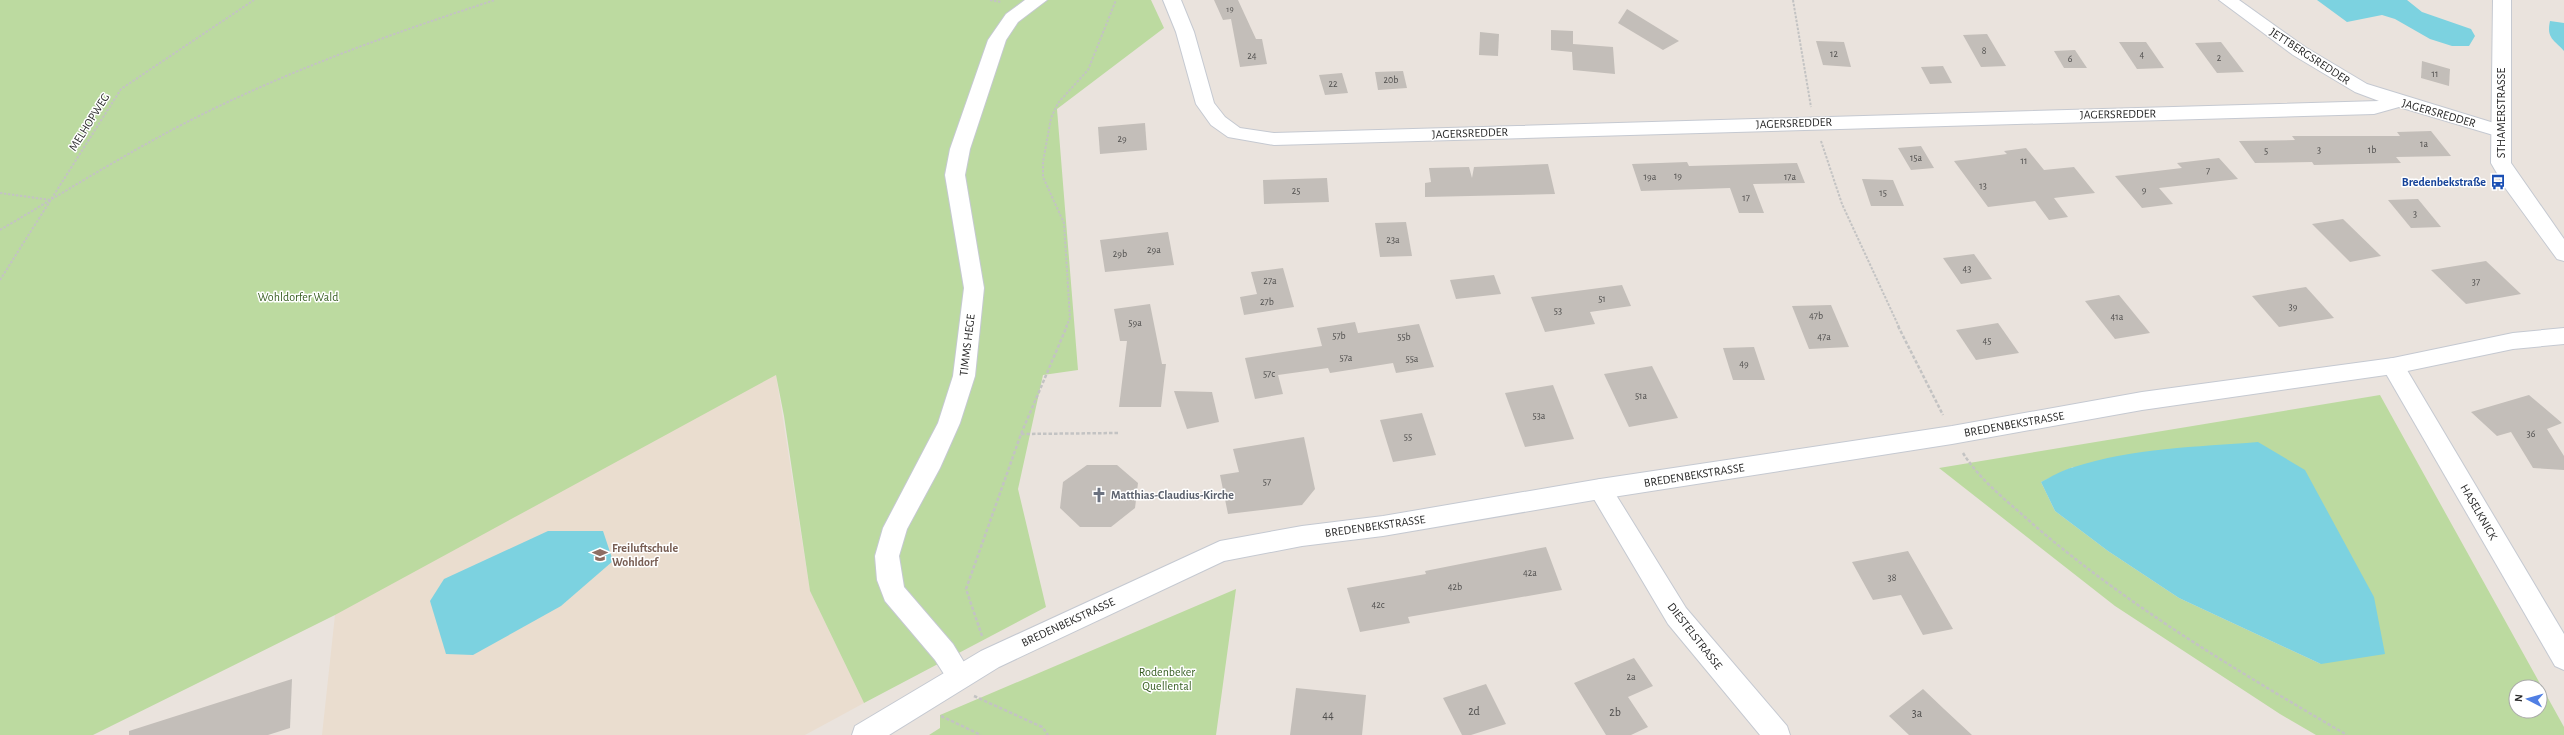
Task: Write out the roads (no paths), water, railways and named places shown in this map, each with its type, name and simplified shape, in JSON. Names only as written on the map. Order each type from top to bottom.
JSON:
[{"type":"street","name":"TIMMS HEGE","points":[[960,677],[944,652],[894,593],[889,580],[887,556],[895,528],[949,423],[964,376],[974,288],[968,240],[955,175],[960,149],[997,40],[1012,18],[1022,9],[1038,0]]},
{"type":"street","name":"JAGERSREDDER","points":[[1172,0],[1185,32],[1205,104],[1218,120],[1234,133],[1274,139],[2374,108],[2399,101],[2500,130]]},
{"type":"street","name":"JETTBERGSREDDER","points":[[2228,0],[2299,51],[2361,88],[2399,101]]},
{"type":"street","name":"STHAMERSTRASSE","points":[[2502,0],[2500,156],[2504,170],[2564,254]]},
{"type":"street","name":"BREDENBEKSTRASSE","points":[[865,735],[990,659],[1220,551],[1302,536],[1383,526],[1535,502],[1600,489],[1952,435],[2142,401],[2393,366],[2514,341],[2564,336]]},
{"type":"street","name":"HASELKNICK","points":[[2393,366],[2564,658]]},
{"type":"street","name":"DIESTELSTRASSE","points":[[1600,489],[1677,616],[1777,735]]},
{"type":"water","points":[[2317,0],[2407,0],[2422,12],[2471,29],[2475,36],[2469,46],[2452,46],[2430,39],[2395,19],[2382,15],[2347,22]]},
{"type":"water","points":[[2550,21],[2564,23],[2564,51],[2550,36]]},
{"type":"water","points":[[2258,442],[2305,470],[2374,597],[2385,654],[2321,664],[2179,598],[2108,551],[2055,511],[2041,482],[2070,468],[2119,456],[2165,449]]},
{"type":"water","points":[[548,531],[603,531],[613,561],[561,606],[473,655],[446,654],[430,601],[444,579]]},
{"type":"place","name":"Bredenbekstraße","points":[[2498,182]]},
{"type":"place","name":"Matthias-Claudius-Kirche","points":[[1099,495]]},
{"type":"place","name":"Freiluftschule Wohldorf","points":[[600,555]]},
{"type":"park label","name":"Wohldorfer Wald","points":[[298,297]]},
{"type":"park label","name":"Rodenbeker Quellental","points":[[1167,679]]}]
